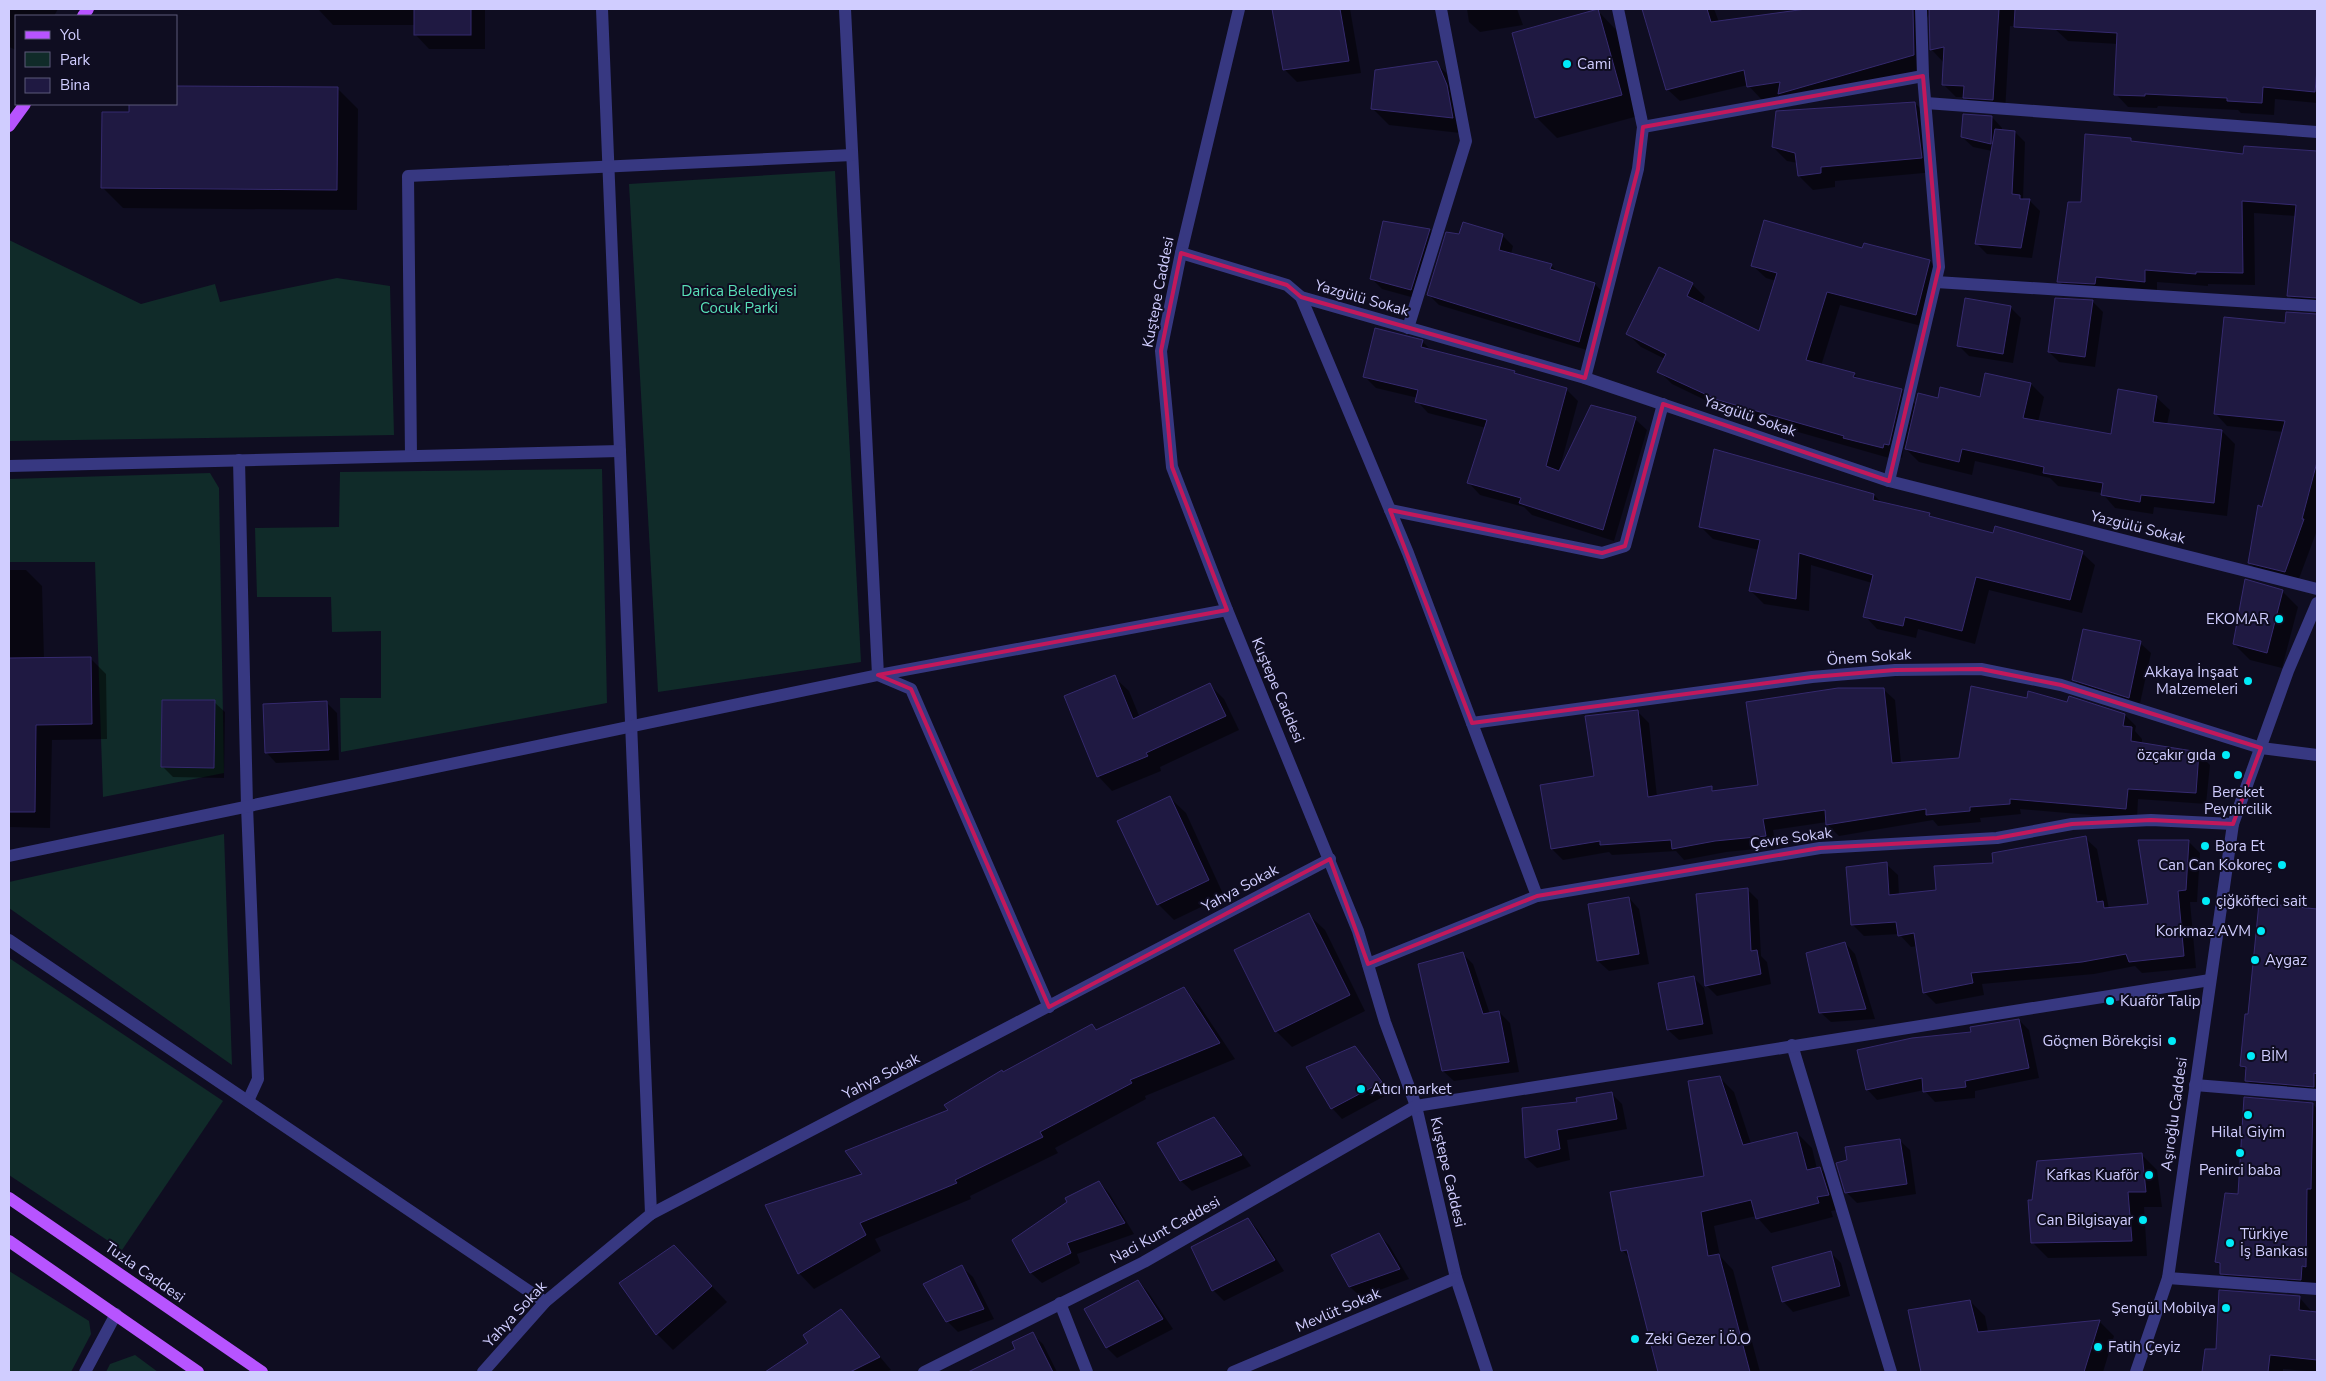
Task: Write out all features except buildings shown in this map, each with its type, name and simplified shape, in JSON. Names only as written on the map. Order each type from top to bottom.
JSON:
[{"type":"main road","points":[[9,126],[24,105]]},
{"type":"main road","name":"Tuzla Caddesi","points":[[9,1198],[262,1372]]},
{"type":"main road","points":[[9,1241],[198,1372]]},
{"type":"street","points":[[602,9],[651,1214]]},
{"type":"street","name":"Kuştepe Caddesi","points":[[1239,9],[1181,253],[1161,351],[1172,468],[1227,610],[1358,931],[1385,1022],[1416,1106],[1456,1278],[1487,1372]]},
{"type":"street","points":[[1408,328],[1466,141],[1441,9]]},
{"type":"street","points":[[1585,378],[1638,168],[1643,127],[1618,9]]},
{"type":"street","points":[[1888,481],[1939,267],[1923,76],[1920,9]]},
{"type":"street","points":[[845,10],[878,675]]},
{"type":"street","points":[[1643,127],[1923,76]]},
{"type":"street","points":[[1926,103],[2317,132]]},
{"type":"street","points":[[411,456],[408,176],[852,155]]},
{"type":"street","name":"Yazgülü Sokak","points":[[1181,253],[1287,285],[1301,297],[1585,378],[1888,481],[2317,590]]},
{"type":"street","points":[[1936,282],[2317,306]]},
{"type":"street","points":[[1301,297],[1390,510],[1537,896]]},
{"type":"street","points":[[1390,510],[1602,553],[1624,546],[1662,404]]},
{"type":"street","points":[[9,466],[620,451]]},
{"type":"street","points":[[239,460],[247,806],[258,1079],[248,1101]]},
{"type":"street","name":"Aşıroğlu Caddesi","points":[[2136,1372],[2168,1278],[2233,824],[2288,671],[2317,603]]},
{"type":"street","points":[[9,856],[878,675],[1227,610]]},
{"type":"street","name":"Önem Sokak","points":[[1472,723],[1812,677],[1895,670],[1981,669],[2061,685],[2261,748],[2317,755]]},
{"type":"street","points":[[878,675],[911,689],[1049,1007]]},
{"type":"street","name":"Çevre Sokak","points":[[1368,964],[1537,896],[1820,848],[1997,838],[2082,824],[2151,820],[2233,824]]},
{"type":"street","name":"Yahya Sokak","points":[[483,1372],[545,1302],[651,1214],[1330,859]]},
{"type":"street","points":[[9,940],[545,1302]]},
{"type":"street","points":[[1416,1106],[2210,980]]},
{"type":"street","points":[[1792,1045],[1891,1372]]},
{"type":"street","points":[[2195,1085],[2317,1095]]},
{"type":"street","name":"Naci Kunt Caddesi","points":[[924,1372],[1144,1262],[1416,1106]]},
{"type":"street","name":"Mevlüt Sokak","points":[[1232,1372],[1456,1278]]},
{"type":"street","points":[[2168,1278],[2317,1289]]},
{"type":"street","points":[[1060,1303],[1088,1372]]},
{"type":"street","points":[[85,1372],[116,1314]]},
{"type":"highlighted area","points":[[1923,76],[1939,267],[1889,481],[1663,404],[1625,546],[1602,553],[1390,510],[1472,723],[1812,677],[1895,670],[1981,669],[2061,685],[2261,748],[2233,824],[2151,820],[2072,824],[1997,838],[1820,848],[1537,896],[1368,964],[1330,859],[1049,1007],[911,689],[878,675],[1227,610],[1172,467],[1161,351],[1181,253],[1287,285],[1301,297],[1585,378],[1638,169],[1643,127]]},
{"type":"green space","name":"Darica Belediyesi Cocuk Parki","points":[[835,171],[861,662],[658,692],[629,184]]},
{"type":"green space","points":[[9,240],[141,304],[215,284],[220,302],[337,278],[390,286],[394,435],[9,441]]},
{"type":"green space","points":[[602,469],[607,703],[341,752],[340,698],[381,698],[381,631],[332,632],[331,597],[257,597],[255,528],[339,527],[340,472]]},
{"type":"green space","points":[[210,473],[219,488],[224,773],[103,797],[95,562],[9,562],[9,479]],"holes":[[[162,700],[215,701],[214,768],[161,767]]]},
{"type":"green space","points":[[224,834],[232,1065],[9,908],[9,882]]},
{"type":"green space","points":[[9,958],[223,1101],[122,1250],[9,1175]]},
{"type":"green space","points":[[9,1271],[89,1321],[91,1334],[71,1372],[9,1372]]},
{"type":"green space","points":[[135,1355],[158,1372],[106,1372],[110,1364]]},
{"type":"place","name":"Cami","points":[[1567,64]]},
{"type":"place","name":"EKOMAR","points":[[2279,619]]},
{"type":"place","name":"Akkaya İnşaat Malzemeleri","points":[[2248,681]]},
{"type":"place","name":"özçakır gıda","points":[[2226,755]]},
{"type":"place","name":"Bereket Peynircilik","points":[[2238,775]]},
{"type":"place","name":"Bora Et","points":[[2205,846]]},
{"type":"place","name":"Can Can Kokoreç","points":[[2282,865]]},
{"type":"place","name":"çiğköfteci sait","points":[[2206,901]]},
{"type":"place","name":"Korkmaz AVM","points":[[2261,931]]},
{"type":"place","name":"Aygaz","points":[[2255,960]]},
{"type":"place","name":"Kuaför Talip","points":[[2110,1001]]},
{"type":"place","name":"Göçmen Börekçisi","points":[[2172,1041]]},
{"type":"place","name":"BİM","points":[[2251,1056]]},
{"type":"place","name":"Atıcı market","points":[[1361,1089]]},
{"type":"place","name":"Hilal Giyim","points":[[2248,1115]]},
{"type":"place","name":"Penirci baba","points":[[2240,1153]]},
{"type":"place","name":"Kafkas Kuaför","points":[[2149,1175]]},
{"type":"place","name":"Can Bilgisayar","points":[[2143,1220]]},
{"type":"place","name":"Türkiye İş Bankası","points":[[2230,1243]]},
{"type":"place","name":"Şengül Mobilya","points":[[2226,1308]]},
{"type":"place","name":"Zeki Gezer İ.Ö.O","points":[[1635,1339]]},
{"type":"place","name":"Fatih Çeyiz","points":[[2098,1347]]}]
